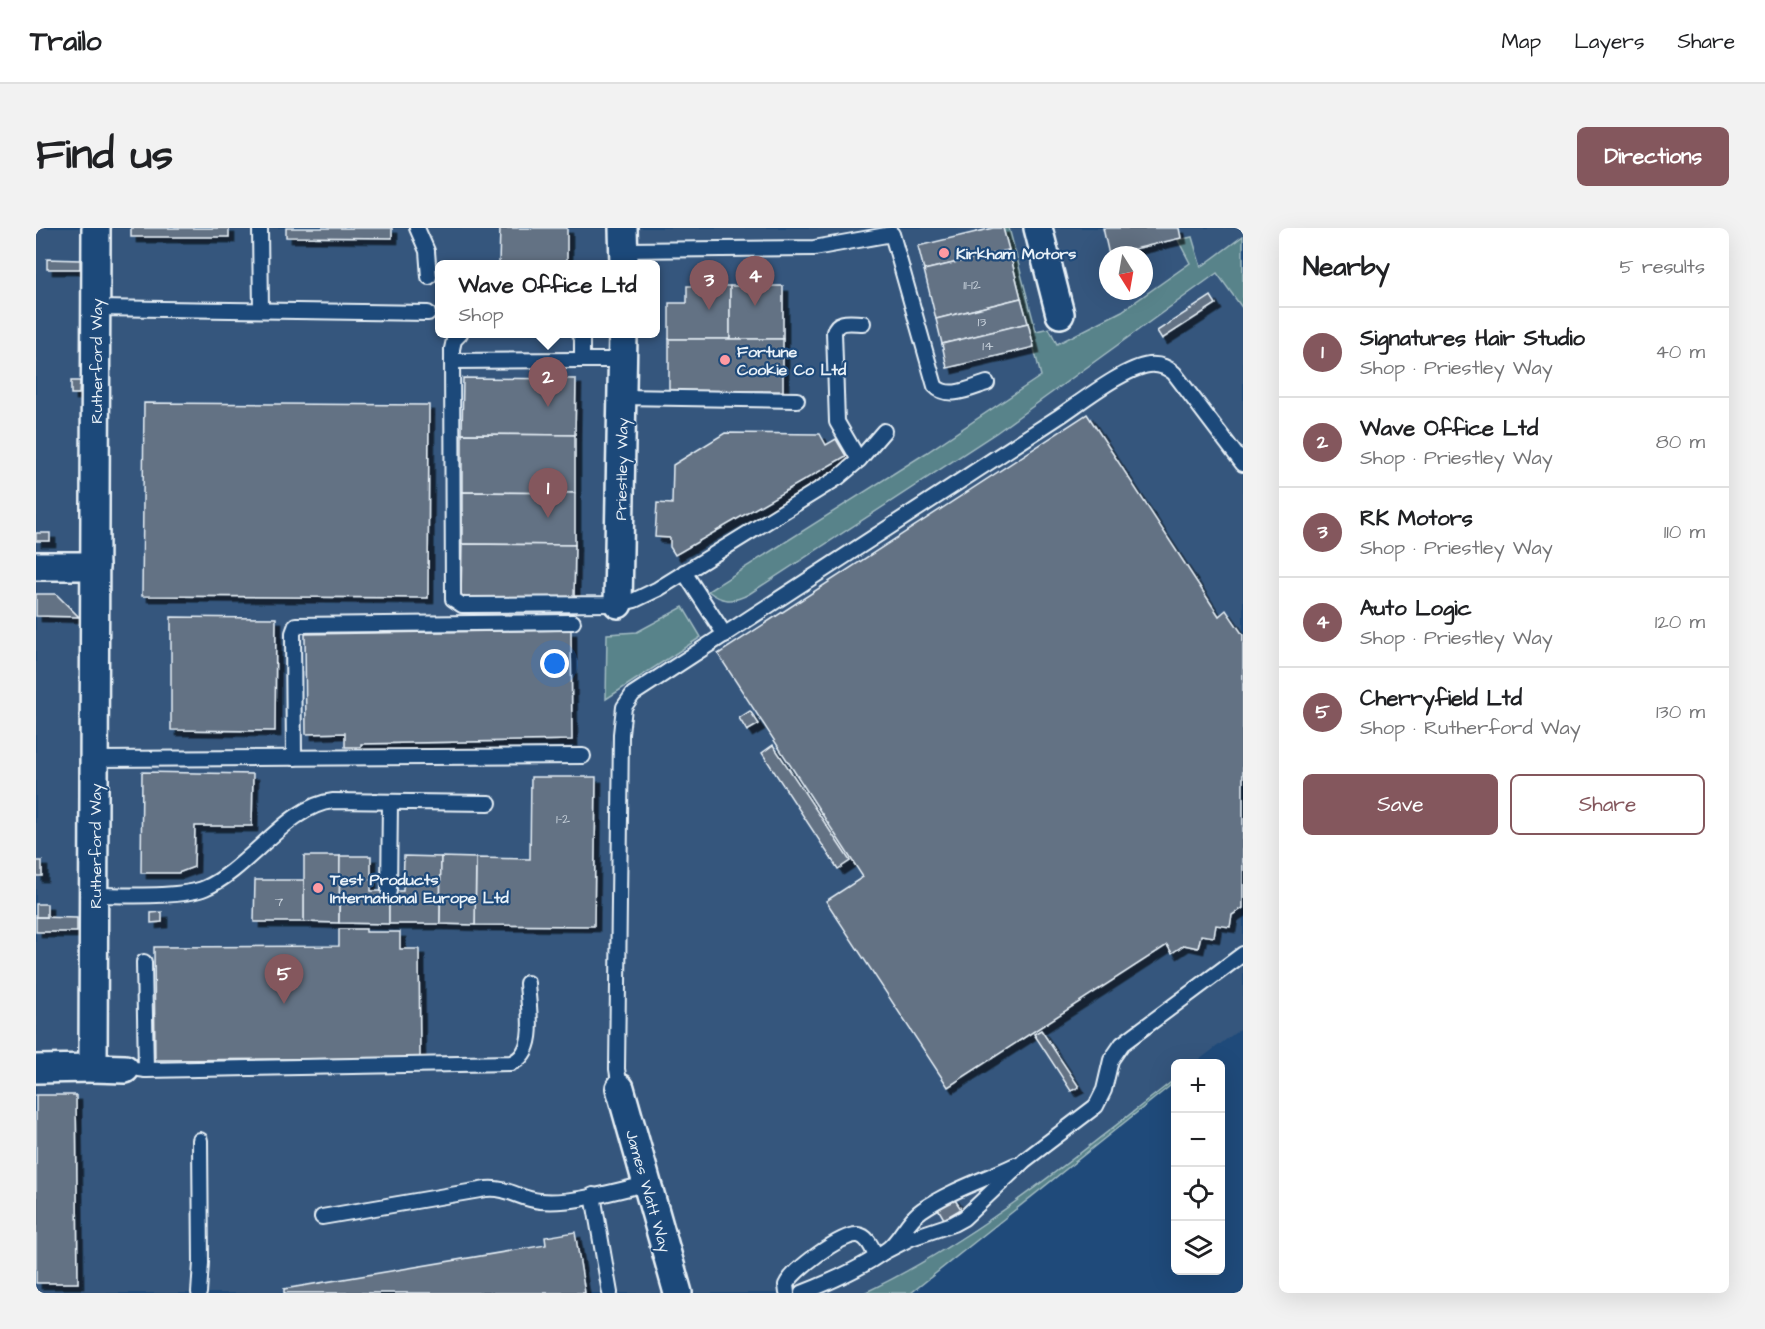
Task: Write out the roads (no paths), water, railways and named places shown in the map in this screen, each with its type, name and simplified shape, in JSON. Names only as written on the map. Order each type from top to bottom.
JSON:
[{"type":"street","name":"Rutherford Way","points":[[93,1068],[96,228]]},
{"type":"street","points":[[1038,228],[1060,314]]},
{"type":"street","name":"Priestley Way","points":[[618,604],[623,338]]},
{"type":"street","points":[[36,566],[95,566]]},
{"type":"street","points":[[36,1069],[136,1069]]},
{"type":"street","name":"James Watt Way","points":[[620,1088],[678,1293]]},
{"type":"lane","points":[[260,228],[261,310]]},
{"type":"lane","points":[[417,228],[427,250],[429,276]]},
{"type":"lane","points":[[624,247],[814,248],[892,231],[935,386],[941,392],[949,393],[987,383]]},
{"type":"lane","points":[[97,309],[428,313]]},
{"type":"lane","points":[[859,460],[837,422],[834,332],[840,323],[863,323]]},
{"type":"lane","points":[[457,338],[453,344],[452,361],[453,599],[462,605],[618,604],[629,602],[650,593],[839,477],[859,460],[884,431]]},
{"type":"lane","points":[[582,338],[582,360]]},
{"type":"lane","points":[[452,361],[623,360]]},
{"type":"lane","points":[[620,1088],[617,1069],[623,712],[626,703],[640,689],[1068,410],[1140,367],[1162,366],[1174,373],[1243,464]]},
{"type":"lane","points":[[622,397],[797,400]]},
{"type":"lane","points":[[684,572],[725,635]]},
{"type":"lane","points":[[294,758],[293,633],[296,625],[573,622]]},
{"type":"lane","points":[[95,759],[583,756]]},
{"type":"lane","points":[[95,895],[198,891],[219,881],[298,816],[315,805],[333,801],[489,803]]},
{"type":"lane","points":[[389,891],[390,802]]},
{"type":"lane","points":[[802,1293],[837,1278],[911,1238],[964,1218],[1024,1160],[1096,1106],[1104,1090],[1112,1060],[1122,1044],[1243,954]]},
{"type":"lane","points":[[144,962],[136,1069],[511,1063],[524,1055],[528,1044],[527,983]]},
{"type":"lane","points":[[199,1293],[201,1263],[200,1140]]},
{"type":"lane","points":[[876,1256],[895,1242],[907,1223],[920,1211],[958,1189],[1024,1160]]},
{"type":"lane","points":[[322,1216],[486,1189],[502,1188],[526,1198],[542,1201],[592,1195],[646,1184]]},
{"type":"lane","points":[[592,1195],[610,1293]]},
{"type":"lane","points":[[787,1293],[786,1285],[793,1274],[848,1237],[856,1235],[865,1238],[876,1256]]},
{"type":"place","name":"Kirkham Motors","points":[[944,253]]},
{"type":"place","name":"Auto Logic","points":[[755,306]]},
{"type":"place","name":"RK Motors","points":[[709,310]]},
{"type":"place","name":"Fortune Cookie Co Ltd","points":[[725,360]]},
{"type":"place","name":"Wave Office Ltd","points":[[548,407]]},
{"type":"place","name":"Signatures Hair Studio","points":[[548,518]]},
{"type":"place","name":"Test Products International Europe Ltd","points":[[318,888]]},
{"type":"place","name":"Cherryfield Ltd","points":[[284,1004]]}]
